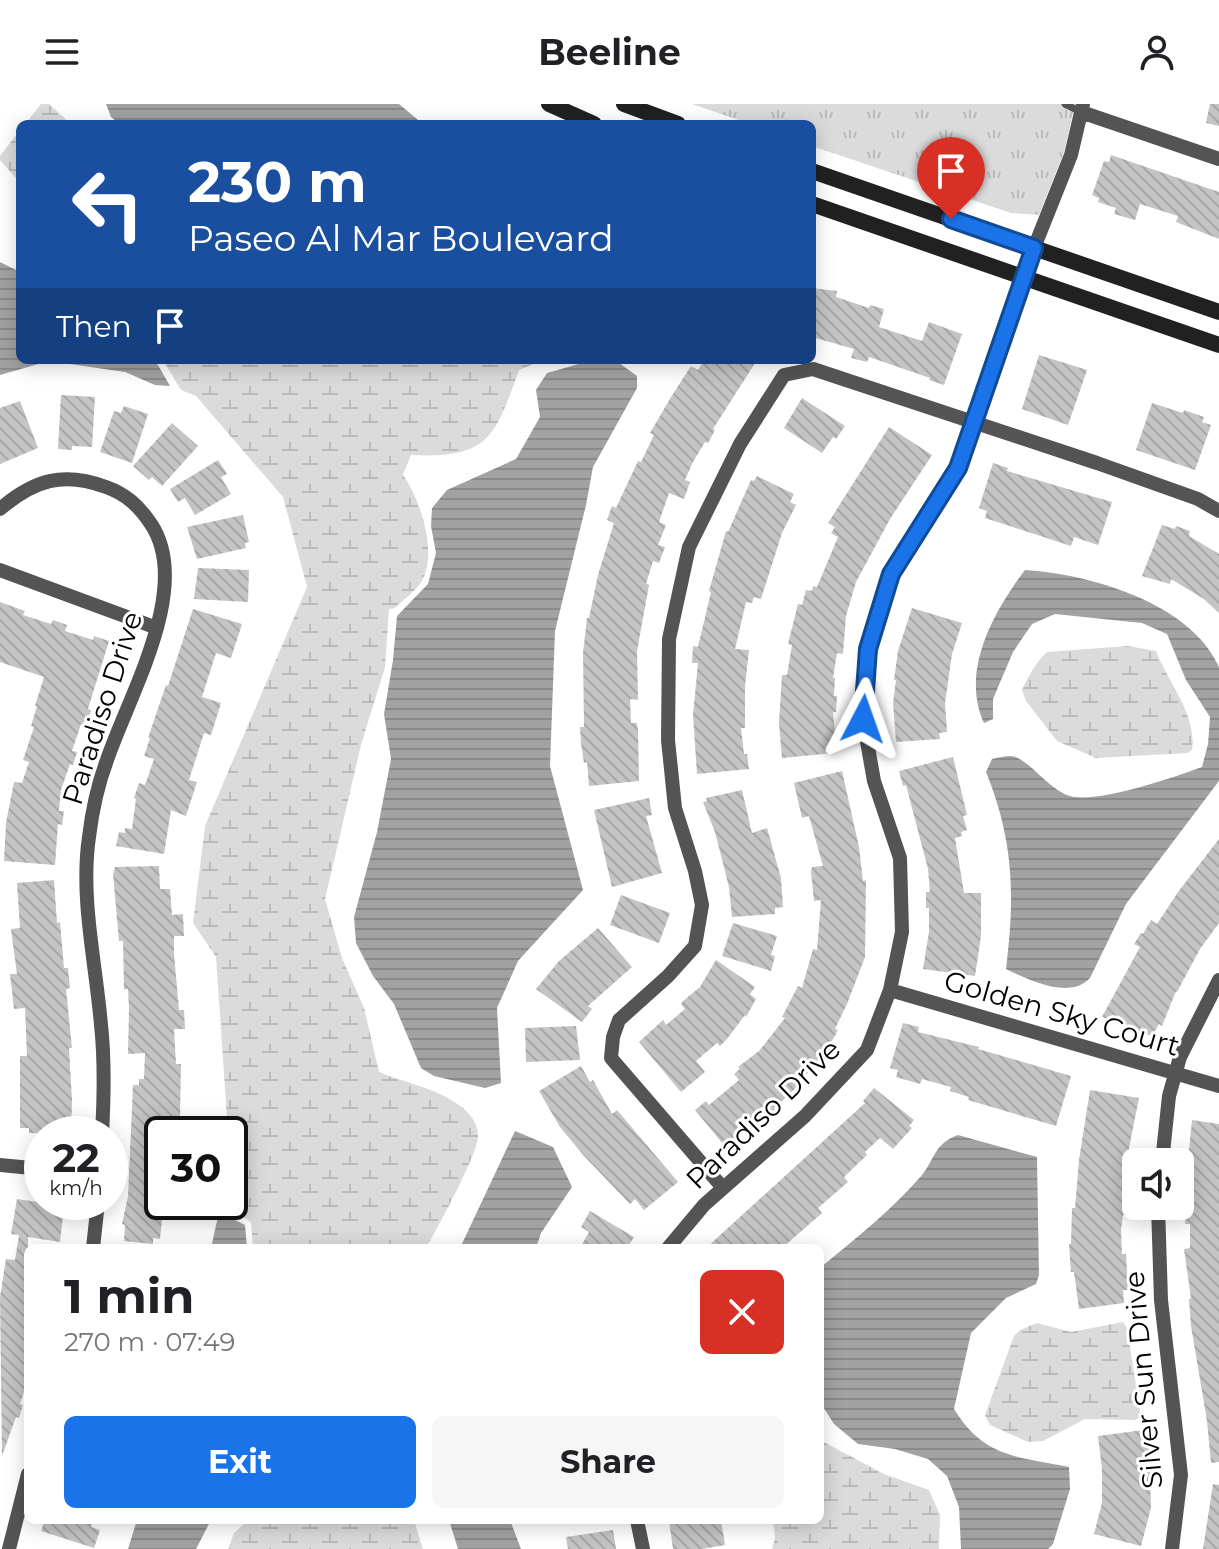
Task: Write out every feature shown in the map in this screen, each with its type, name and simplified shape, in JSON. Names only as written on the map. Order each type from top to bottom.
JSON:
[{"type":"main road","points":[[549,104],[585,120]]},
{"type":"main road","points":[[624,104],[667,120]]},
{"type":"main road","points":[[816,172],[1219,312]]},
{"type":"main road","points":[[816,205],[1219,345]]},
{"type":"street","points":[[1082,108],[1219,159]]},
{"type":"street","name":"Paradiso Drive","points":[[671,1244],[704,1205],[805,1116],[867,1050],[890,990],[902,932],[900,858],[874,781],[863,719],[868,649],[891,574],[958,468],[1034,248],[1071,155],[1082,108]]},
{"type":"street","points":[[723,1188],[611,1058],[619,1020],[668,976],[695,946],[702,905],[675,808],[668,740],[669,639],[689,547],[740,444],[784,375],[813,369],[1183,494],[1219,511]]},
{"type":"street","name":"Paradiso Drive","points":[[0,509],[38,483],[63,477],[95,483],[120,492],[141,509],[163,546],[167,572],[166,597],[105,763],[88,838],[87,895],[102,1028],[102,1116]]},
{"type":"street","points":[[0,570],[157,628]]},
{"type":"street","points":[[1163,1148],[1169,1096],[1180,1057],[1219,980]]},
{"type":"street","name":"Golden Sky Court","points":[[890,990],[1219,1086]]},
{"type":"street","points":[[0,1165],[24,1167]]},
{"type":"street","points":[[93,1244],[96,1220]]},
{"type":"street","name":"Silver Sun Drive","points":[[1158,1220],[1161,1300],[1181,1475],[1172,1549]]},
{"type":"street","points":[[9,1549],[24,1490]]},
{"type":"street","points":[[638,1524],[643,1549]]},
{"type":"lane","points":[[1065,104],[1082,108]]},
{"type":"green space","points":[[41,104],[49,104],[67,120],[28,120]]},
{"type":"green space","points":[[692,104],[1075,104],[1064,152],[1039,215],[1011,213],[816,147],[816,120],[738,120]]},
{"type":"green space","points":[[16,135],[16,178],[0,160]]},
{"type":"green space","points":[[165,364],[533,364],[519,370],[503,412],[485,439],[473,448],[457,453],[411,455],[403,475],[425,526],[428,541],[426,569],[416,588],[395,608],[389,609],[385,667],[361,745],[325,899],[342,958],[364,1008],[379,1072],[450,1099],[466,1111],[476,1127],[478,1136],[471,1158],[428,1244],[253,1244],[251,1222],[248,1220],[248,1116],[227,1116],[216,957],[193,923],[205,826],[307,587],[283,497],[196,396],[181,390]]},
{"type":"green space","points":[[1128,646],[1156,651],[1190,724],[1192,750],[1188,753],[1096,758],[1057,741],[1026,701],[1022,690],[1047,652]]},
{"type":"green space","points":[[1123,1322],[1127,1328],[1141,1417],[1135,1420],[1085,1419],[1043,1441],[1028,1442],[990,1425],[985,1415],[1014,1336],[1020,1330],[1037,1323],[1071,1332]]},
{"type":"green space","points":[[824,1442],[884,1474],[929,1490],[940,1515],[939,1549],[772,1549],[773,1524],[824,1524]]},
{"type":"green space","points":[[244,1524],[415,1524],[423,1549],[228,1549],[234,1533]]},
{"type":"shaded area","points":[[106,104],[399,104],[418,120],[115,120]]},
{"type":"shaded area","points":[[0,262],[16,270],[16,364],[38,364],[0,375]]},
{"type":"shaded area","points":[[70,364],[156,364],[170,386],[155,385],[125,372]]},
{"type":"shaded area","points":[[578,364],[620,364],[637,376],[637,388],[593,467],[555,631],[550,766],[583,890],[518,961],[497,1008],[501,1083],[485,1088],[434,1076],[421,1068],[394,1004],[373,976],[356,943],[354,917],[377,832],[391,759],[384,714],[397,616],[428,584],[436,553],[431,526],[432,508],[447,490],[516,459],[540,417],[536,390],[547,373]]},
{"type":"shaded area","points":[[1025,570],[1108,586],[1162,609],[1186,625],[1205,645],[1219,667],[1219,781],[1126,904],[1090,978],[1072,987],[1049,986],[1006,969],[1011,917],[1010,869],[1002,822],[986,772],[992,759],[1017,757],[1053,787],[1070,796],[1116,793],[1202,767],[1210,717],[1186,680],[1167,634],[1142,623],[1055,614],[1032,624],[1013,652],[993,699],[993,719],[984,723],[976,683],[978,663],[992,623]]},
{"type":"shaded area","points":[[515,1131],[553,1147],[572,1187],[541,1233],[537,1244],[462,1244]]},
{"type":"shaded area","points":[[958,1135],[1037,1157],[1039,1275],[1036,1284],[1006,1298],[971,1333],[954,1409],[978,1438],[1004,1453],[1069,1467],[1070,1489],[1053,1544],[1048,1549],[961,1549],[959,1507],[947,1476],[928,1459],[895,1449],[858,1444],[834,1424],[824,1408],[824,1265],[899,1200],[922,1175],[940,1147]]},
{"type":"shaded area","points":[[217,1220],[235,1220],[245,1225],[247,1244],[212,1244]]},
{"type":"shaded area","points":[[136,1524],[209,1524],[196,1549],[128,1549]]},
{"type":"shaded area","points":[[450,1524],[512,1524],[521,1549],[458,1549]]},
{"type":"building","points":[[1210,104],[1219,104],[1219,126],[1206,123]]},
{"type":"building","points":[[1111,155],[1219,192],[1219,239],[1176,222],[1178,216],[1140,204],[1135,220],[1114,214],[1116,208],[1098,202],[1099,198],[1092,195],[1104,161],[1109,162]]},
{"type":"building","points":[[816,288],[837,291],[836,297],[869,308],[870,305],[884,309],[879,327],[922,341],[929,322],[962,334],[944,385],[869,357],[867,362],[851,358],[854,349],[816,338]]},
{"type":"building","points":[[1039,355],[1087,370],[1068,425],[1022,409]]},
{"type":"building","points":[[702,364],[754,364],[713,429],[708,443],[705,442],[693,462],[685,480],[690,482],[684,499],[669,493],[659,522],[666,525],[658,545],[665,547],[659,563],[653,561],[646,584],[649,585],[637,651],[638,700],[630,699],[631,723],[637,723],[638,730],[639,781],[589,786],[580,727],[584,727],[583,653],[587,618],[614,523],[607,520],[638,461],[641,462],[654,435],[650,433],[671,397],[691,366],[698,370]]},
{"type":"building","points":[[61,395],[95,397],[92,447],[58,449]]},
{"type":"building","points":[[802,398],[845,426],[822,453],[784,428]]},
{"type":"building","points":[[20,401],[38,448],[0,464],[0,408]]},
{"type":"building","points":[[1152,403],[1204,417],[1202,422],[1211,425],[1195,470],[1136,450]]},
{"type":"building","points":[[124,406],[148,414],[132,463],[100,452],[114,411],[121,413]]},
{"type":"building","points":[[172,423],[198,446],[162,486],[152,477],[149,480],[133,466]]},
{"type":"building","points":[[889,427],[932,455],[890,519],[856,582],[846,616],[843,654],[837,653],[833,678],[834,696],[837,696],[836,712],[833,712],[834,753],[782,758],[779,723],[782,675],[787,675],[792,645],[788,644],[798,604],[802,605],[806,590],[812,591],[813,586],[817,587],[838,537],[831,533],[835,527],[828,523]]},
{"type":"building","points":[[218,460],[227,474],[221,477],[231,494],[195,515],[185,498],[178,502],[170,489]]},
{"type":"building","points":[[993,463],[1008,468],[1007,471],[1112,502],[1098,545],[1074,537],[1071,546],[985,518],[987,511],[979,508]]},
{"type":"building","points":[[757,476],[794,494],[790,502],[796,505],[782,533],[761,599],[754,597],[752,603],[746,602],[735,649],[749,650],[745,728],[741,728],[749,769],[697,774],[693,715],[698,663],[692,663],[693,646],[698,647],[709,591],[726,531],[751,480],[754,481]]},
{"type":"building","points":[[243,515],[249,542],[245,543],[246,548],[197,559],[187,527]]},
{"type":"building","points":[[1162,525],[1190,531],[1189,536],[1219,554],[1219,613],[1204,599],[1171,579],[1170,584],[1142,576]]},
{"type":"building","points":[[198,568],[249,570],[248,602],[194,599]]},
{"type":"building","points":[[0,602],[25,611],[23,615],[51,624],[53,620],[67,625],[65,631],[93,640],[94,636],[109,641],[88,709],[91,711],[86,726],[81,724],[72,751],[77,752],[61,790],[59,811],[64,811],[62,825],[58,824],[55,865],[4,861],[6,823],[14,782],[22,783],[29,762],[23,760],[34,727],[31,726],[35,706],[44,677],[0,662]]},
{"type":"building","points":[[912,608],[962,623],[952,654],[945,703],[947,732],[939,733],[940,739],[896,742],[894,680],[898,651]]},
{"type":"building","points":[[193,609],[242,624],[231,658],[216,653],[202,697],[221,703],[211,735],[204,733],[189,780],[197,782],[186,816],[171,810],[164,854],[116,846],[119,832],[125,833],[125,828],[132,829],[134,798],[139,783],[145,785],[154,759],[144,756],[148,738]]},
{"type":"building","points":[[953,757],[967,815],[963,816],[967,830],[955,838],[964,893],[981,893],[981,936],[975,976],[923,969],[929,932],[929,908],[926,908],[926,892],[930,892],[928,869],[906,785],[903,786],[899,771]]},
{"type":"building","points":[[842,771],[859,847],[863,881],[866,880],[865,957],[835,1029],[838,1030],[828,1048],[775,1110],[764,1121],[761,1118],[738,1137],[741,1140],[728,1150],[695,1110],[706,1101],[709,1105],[739,1080],[734,1074],[740,1069],[738,1067],[759,1051],[785,1018],[782,1017],[798,986],[802,988],[813,949],[817,950],[821,900],[814,901],[811,872],[812,867],[823,866],[809,816],[802,818],[794,783]]},
{"type":"building","points":[[742,790],[752,833],[767,828],[781,878],[783,907],[775,908],[775,914],[732,917],[729,887],[715,832],[703,802],[707,801],[706,798]]},
{"type":"building","points":[[649,798],[652,815],[646,816],[662,873],[612,887],[594,810]]},
{"type":"building","points":[[1219,839],[1219,923],[1176,991],[1162,1026],[1159,1024],[1152,1036],[1102,1017],[1140,947],[1134,944],[1141,933],[1151,920],[1157,924]]},
{"type":"building","points":[[159,866],[160,889],[170,889],[172,915],[183,914],[184,936],[174,936],[179,1010],[184,1010],[185,1029],[174,1029],[176,1064],[181,1064],[180,1116],[144,1116],[144,1220],[162,1220],[160,1239],[153,1238],[153,1244],[124,1241],[125,1225],[122,1224],[123,1220],[128,1220],[133,1085],[139,1085],[139,1079],[144,1079],[145,1053],[128,1054],[128,989],[124,989],[123,941],[119,941],[115,867]]},
{"type":"building","points":[[54,880],[64,968],[68,968],[70,988],[66,989],[72,1048],[69,1048],[72,1116],[24,1116],[24,1128],[20,1128],[20,1056],[27,1056],[25,1008],[14,1009],[10,974],[17,974],[11,929],[20,928],[17,883]]},
{"type":"building","points":[[621,895],[670,913],[659,943],[610,925]]},
{"type":"building","points":[[733,923],[777,936],[771,955],[775,956],[771,971],[722,956]]},
{"type":"building","points":[[598,928],[632,967],[588,1006],[592,1009],[582,1022],[536,989],[559,961]]},
{"type":"building","points":[[716,960],[755,987],[750,994],[756,999],[746,1017],[727,1039],[720,1046],[717,1043],[696,1061],[705,1072],[681,1092],[639,1042],[663,1020],[666,1025],[685,1009],[681,1004],[700,987]]},
{"type":"building","points":[[903,1023],[919,1027],[918,1032],[979,1047],[1071,1076],[1056,1126],[968,1100],[969,1097],[950,1091],[951,1087],[922,1079],[920,1084],[896,1077],[898,1070],[890,1068]]},
{"type":"building","points":[[576,1026],[580,1060],[526,1062],[525,1028]]},
{"type":"building","points":[[581,1066],[590,1082],[593,1080],[612,1114],[617,1110],[678,1182],[644,1210],[635,1199],[630,1204],[584,1156],[560,1127],[539,1091]]},
{"type":"building","points":[[874,1088],[914,1120],[909,1126],[912,1128],[893,1149],[880,1138],[844,1177],[848,1182],[818,1208],[822,1213],[787,1244],[710,1244],[865,1103],[863,1101]]},
{"type":"building","points":[[1090,1090],[1139,1098],[1129,1148],[1122,1148],[1122,1254],[1126,1254],[1128,1290],[1123,1290],[1124,1303],[1079,1309],[1069,1244]]},
{"type":"building","points":[[1192,1120],[1219,1124],[1219,1462],[1211,1463],[1191,1326],[1191,1298],[1184,1249],[1190,1248],[1190,1224],[1185,1224],[1185,1220],[1194,1220],[1194,1148],[1189,1148]]},
{"type":"building","points":[[17,1199],[24,1200],[24,1220],[62,1220],[60,1242],[28,1237],[28,1244],[24,1244],[24,1392],[20,1404],[23,1405],[2,1456],[0,1297],[6,1259],[15,1260],[19,1235],[11,1234]]},
{"type":"building","points":[[590,1211],[634,1237],[630,1244],[582,1244],[589,1232],[581,1227]]},
{"type":"building","points":[[1151,1429],[1151,1508],[1141,1546],[1094,1534],[1102,1503],[1098,1436]]},
{"type":"building","points":[[1213,1484],[1219,1485],[1219,1549],[1203,1549]]},
{"type":"building","points":[[44,1524],[92,1524],[91,1527],[100,1530],[94,1548],[41,1531]]},
{"type":"building","points":[[670,1524],[722,1524],[725,1545],[673,1549]]},
{"type":"building","points":[[613,1530],[616,1549],[568,1549],[566,1537]]},
{"type":"route","points":[[863,719],[868,649],[891,574],[958,468],[1034,248],[951,219]]}]
